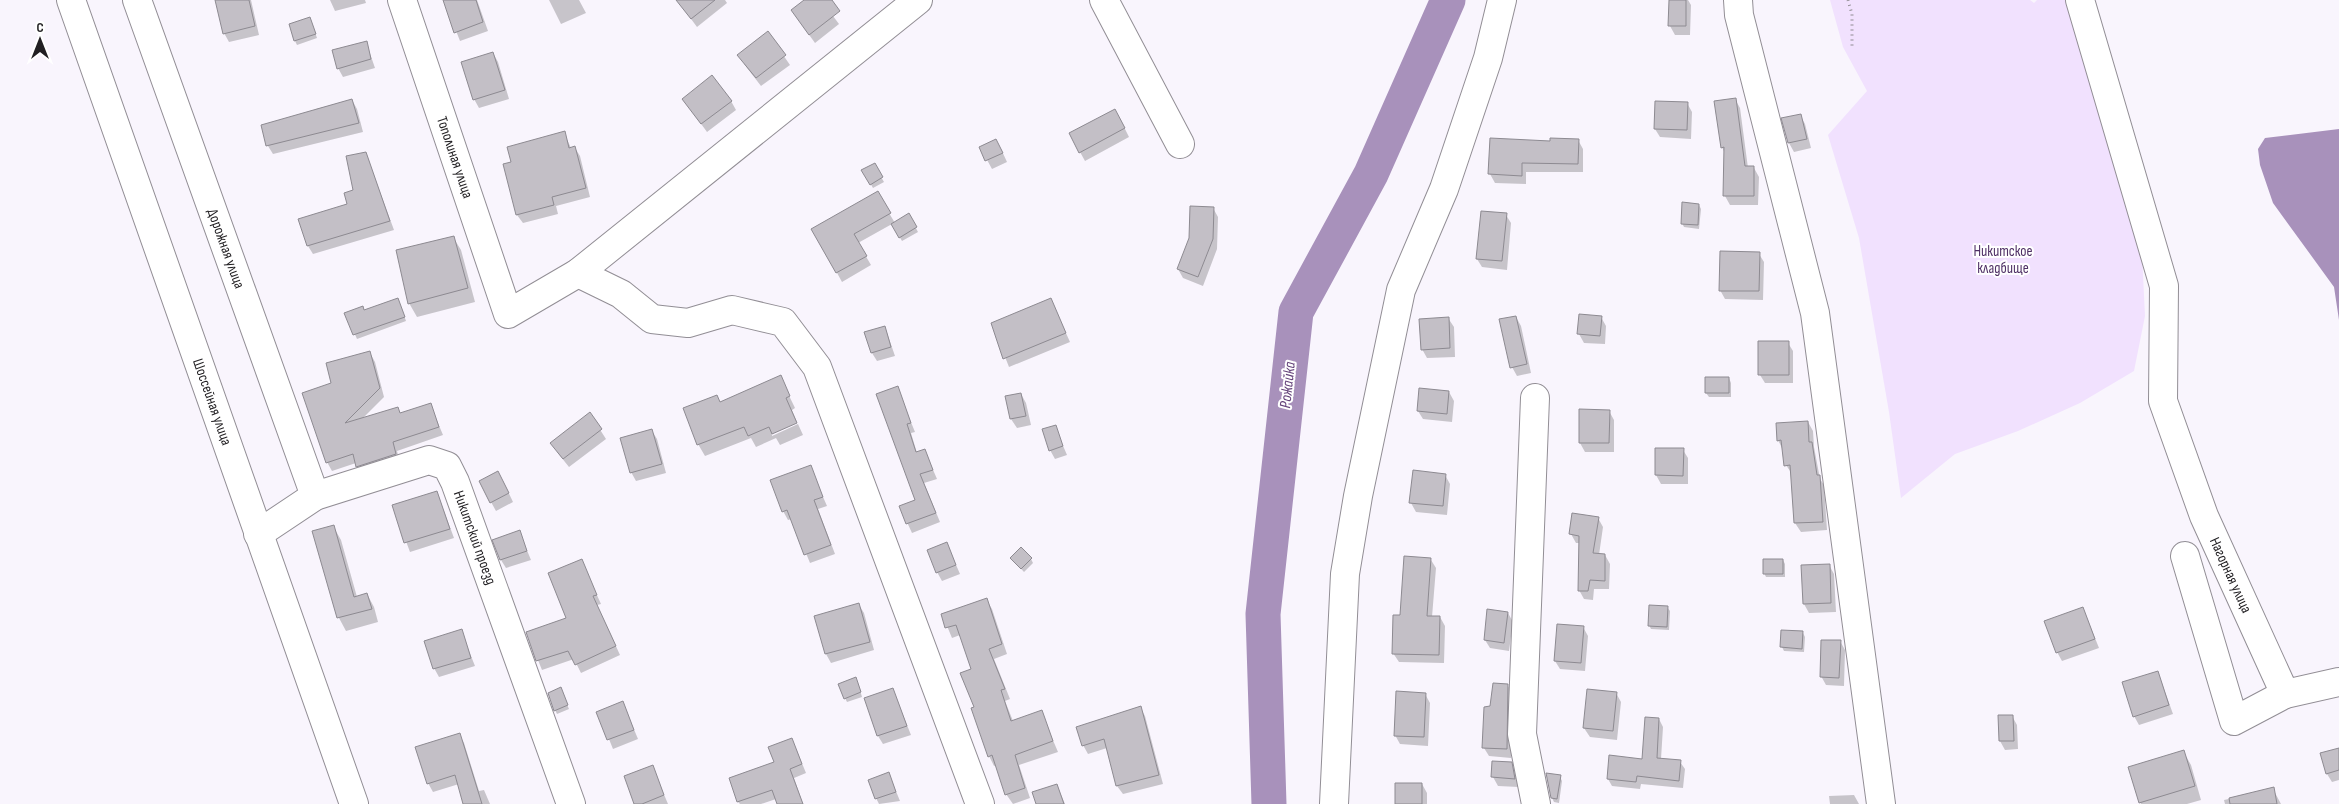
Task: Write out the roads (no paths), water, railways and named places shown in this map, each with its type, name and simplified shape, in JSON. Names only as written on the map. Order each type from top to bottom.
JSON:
[{"type":"street","name":"Шоссейная улица","points":[[71,0],[354,804]]},
{"type":"street","name":"Дорожная улица","points":[[138,0],[315,496]]},
{"type":"street","name":"Тополиная улица","points":[[402,0],[508,314],[578,272]]},
{"type":"street","points":[[918,0],[578,272],[621,294],[652,320],[688,323],[732,310],[783,322],[817,368],[980,804]]},
{"type":"street","points":[[1104,0],[1180,144]]},
{"type":"street","points":[[1334,804],[1345,574],[1358,496],[1399,300],[1444,189],[1488,58],[1502,0]]},
{"type":"street","points":[[1738,0],[1739,15],[1815,313],[1881,804]]},
{"type":"street","name":"Нагорная улица","points":[[2080,0],[2164,286],[2163,401],[2204,516],[2285,694]]},
{"type":"street","points":[[1534,398],[1522,734],[1536,804]]},
{"type":"street","name":"Никитский проезд","points":[[258,534],[315,496],[430,460],[447,466],[455,482],[571,804]]},
{"type":"street","points":[[2185,556],[2234,721],[2285,694],[2339,682]]},
{"type":"waterway","name":"Рожайка","points":[[1269,804],[1263,614],[1296,312],[1371,174],[1448,0]]},
{"type":"park label","name":"Никитское кладбище","points":[[2003,260]]}]
